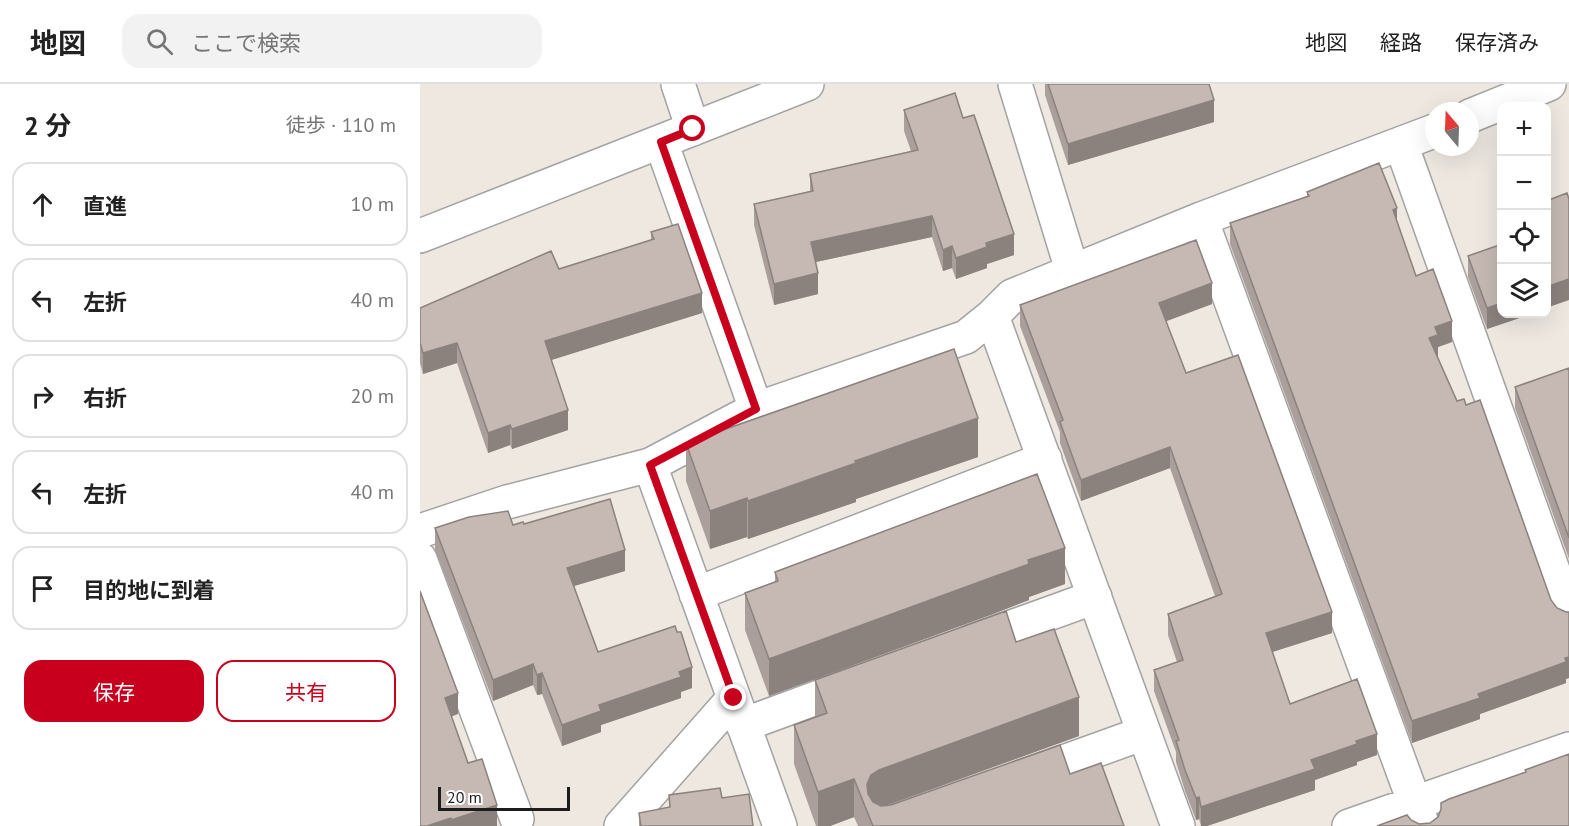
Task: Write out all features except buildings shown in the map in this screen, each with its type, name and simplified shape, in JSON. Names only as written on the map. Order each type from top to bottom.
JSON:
[{"type":"street","points":[[678,84],[693,129]]},
{"type":"street","points":[[420,236],[807,84]]},
{"type":"street","points":[[1015,84],[1072,270]]},
{"type":"street","points":[[1479,112],[1549,84]]},
{"type":"street","points":[[420,531],[507,502],[650,465],[756,409],[966,337],[1012,296],[1072,270],[1425,135]]},
{"type":"street","points":[[661,142],[756,409]]},
{"type":"street","points":[[1401,144],[1569,615]]},
{"type":"street","points":[[1201,219],[1418,815]]},
{"type":"street","points":[[992,316],[1178,826]]},
{"type":"street","points":[[696,594],[1045,459]]},
{"type":"street","points":[[650,465],[780,826]]},
{"type":"street","points":[[420,559],[517,819]]},
{"type":"street","points":[[941,653],[1095,597]]},
{"type":"street","points":[[621,826],[738,711],[886,673]]},
{"type":"street","points":[[998,785],[1144,733]]},
{"type":"street","points":[[1349,826],[1418,815],[1569,749]]},
{"type":"route","points":[[693,129],[661,142],[756,409],[650,465],[734,698]]}]
